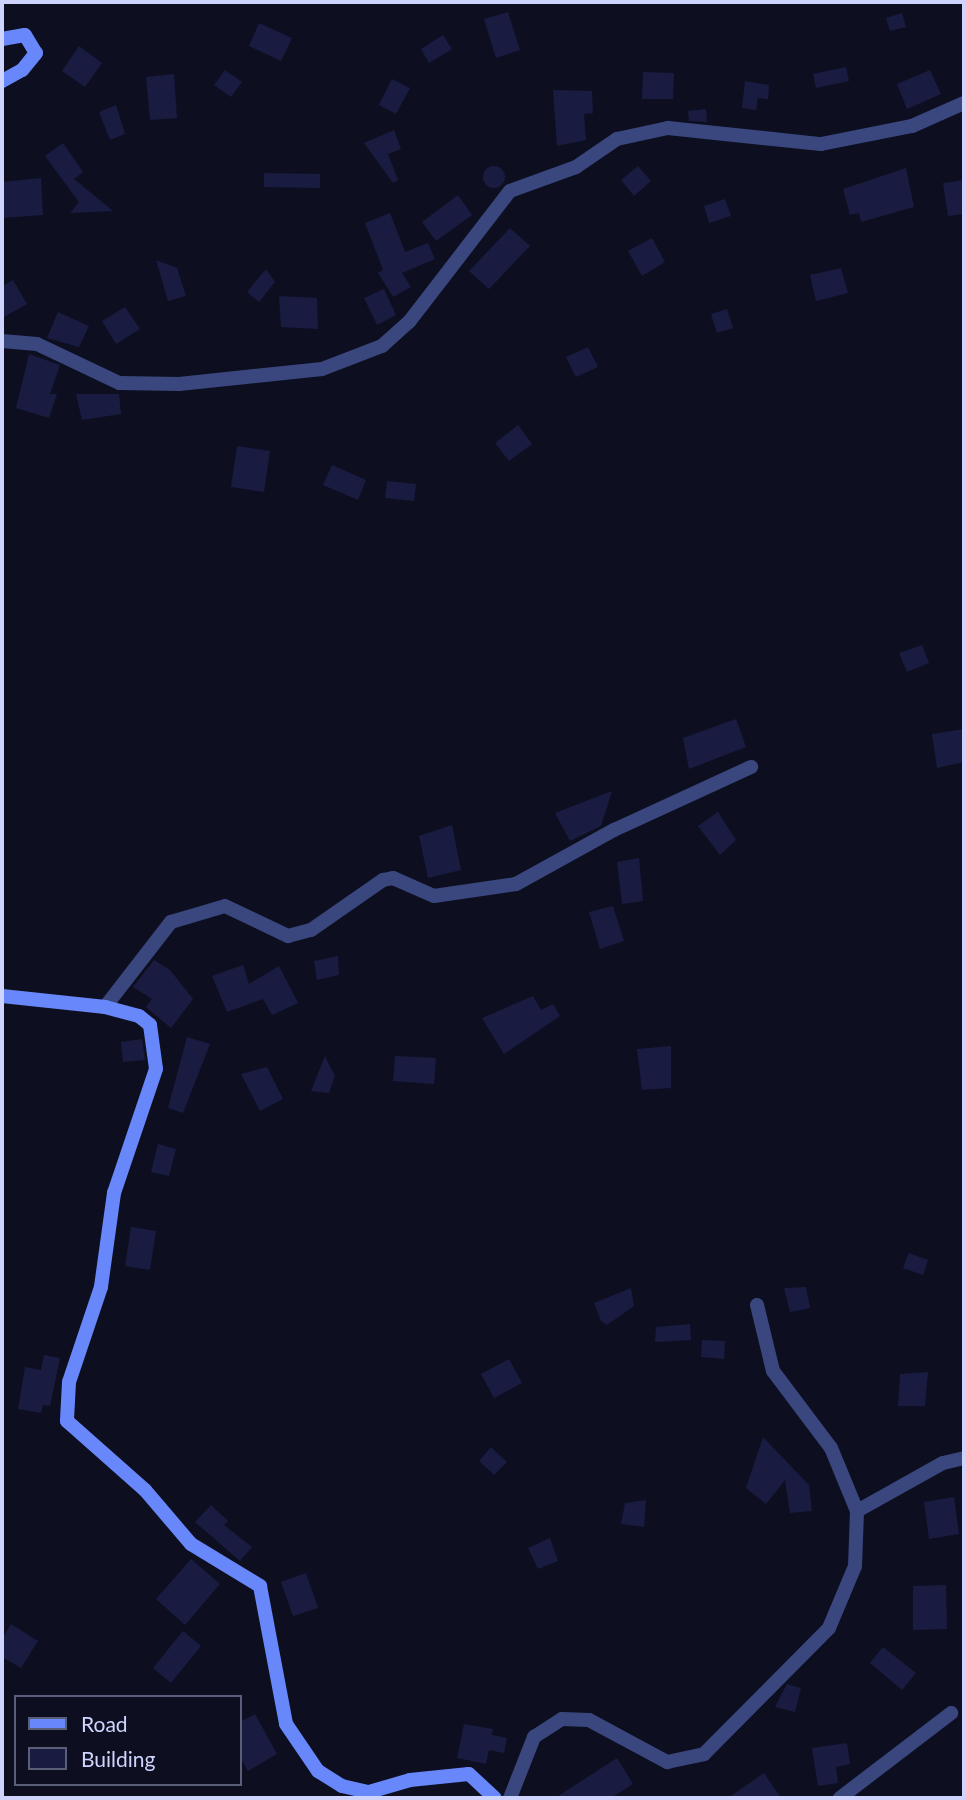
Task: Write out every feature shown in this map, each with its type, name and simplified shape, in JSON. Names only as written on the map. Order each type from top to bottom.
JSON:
[{"type":"street","points":[[2,39],[25,35],[36,53],[22,70],[2,81]]},
{"type":"street","points":[[2,341],[37,344],[119,383],[179,384],[322,369],[382,346],[409,321],[510,191],[576,167],[617,139],[668,128],[821,144],[912,126],[964,103]]},
{"type":"street","points":[[105,1007],[171,922],[225,906],[288,936],[311,930],[383,880],[393,878],[434,896],[516,884],[614,830],[751,767]]},
{"type":"street","points":[[2,996],[105,1007],[139,1016],[150,1025],[156,1069],[114,1193],[101,1287],[69,1382],[66,1421],[145,1490],[191,1544],[260,1586],[286,1724],[318,1771],[342,1786],[369,1792],[410,1780],[469,1774],[495,1798]]},
{"type":"street","points":[[509,1798],[534,1737],[562,1719],[589,1720],[667,1762],[704,1754],[723,1739],[829,1628],[855,1566],[857,1511],[831,1448],[773,1371],[757,1305]]},
{"type":"street","points":[[857,1511],[943,1462],[964,1458]]},
{"type":"street","points":[[840,1798],[950,1713]]},
{"type":"building","points":[[508,12],[520,50],[496,58],[484,19]]},
{"type":"building","points":[[902,13],[906,27],[890,31],[886,18]]},
{"type":"building","points":[[259,23],[292,38],[281,61],[249,46]]},
{"type":"building","points":[[443,35],[452,49],[429,63],[421,49]]},
{"type":"building","points":[[79,46],[102,63],[85,87],[62,71]]},
{"type":"building","points":[[846,67],[849,81],[816,88],[813,74]]},
{"type":"building","points":[[225,70],[242,82],[231,97],[214,85]]},
{"type":"building","points":[[930,70],[941,94],[907,109],[897,84]]},
{"type":"building","points":[[643,72],[674,73],[673,99],[642,99]]},
{"type":"building","points":[[174,74],[177,118],[150,120],[146,77]]},
{"type":"building","points":[[392,79],[410,88],[396,114],[379,105]]},
{"type":"building","points":[[745,81],[769,85],[768,99],[758,98],[756,110],[742,108]]},
{"type":"building","points":[[553,90],[592,91],[593,113],[584,114],[586,140],[557,146]]},
{"type":"building","points":[[116,105],[125,134],[110,140],[99,112]]},
{"type":"building","points":[[706,109],[707,122],[689,121],[688,111]]},
{"type":"building","points":[[394,130],[401,149],[388,154],[398,180],[393,183],[364,143]]},
{"type":"building","points":[[63,143],[83,172],[74,179],[113,211],[70,213],[79,202],[45,156]]},
{"type":"building","points":[[490,166],[498,166],[505,173],[505,181],[498,188],[490,188],[483,181],[483,173]]},
{"type":"building","points":[[638,166],[651,181],[634,196],[621,180]]},
{"type":"building","points":[[906,168],[914,207],[861,222],[859,213],[850,215],[843,189]]},
{"type":"building","points":[[264,173],[320,174],[320,188],[264,187]]},
{"type":"building","points":[[41,178],[43,215],[2,218],[2,182]]},
{"type":"building","points":[[964,180],[964,214],[948,216],[943,183]]},
{"type":"building","points":[[458,195],[472,215],[436,241],[422,222]]},
{"type":"building","points":[[725,199],[731,216],[709,223],[704,206]]},
{"type":"building","points":[[390,213],[405,252],[428,243],[435,259],[402,273],[411,287],[393,297],[378,273],[383,270],[365,223]]},
{"type":"building","points":[[510,228],[530,246],[489,289],[469,271]]},
{"type":"building","points":[[652,238],[665,262],[642,276],[628,251]]},
{"type":"building","points":[[156,260],[177,268],[186,296],[168,301]]},
{"type":"building","points":[[841,268],[848,293],[816,301],[810,275]]},
{"type":"building","points":[[266,269],[275,282],[259,302],[247,292]]},
{"type":"building","points":[[13,280],[27,304],[2,318],[2,286]]},
{"type":"building","points":[[384,289],[396,315],[377,325],[364,298]]},
{"type":"building","points":[[279,296],[317,298],[318,329],[281,327]]},
{"type":"building","points":[[125,307],[140,329],[116,344],[102,321]]},
{"type":"building","points":[[727,309],[733,328],[717,333],[711,314]]},
{"type":"building","points":[[58,312],[89,326],[79,347],[47,338]]},
{"type":"building","points":[[588,347],[598,367],[576,377],[566,357]]},
{"type":"building","points":[[29,354],[60,365],[50,394],[57,394],[49,418],[16,408]]},
{"type":"building","points":[[76,394],[119,394],[121,414],[82,420]]},
{"type":"building","points":[[518,425],[532,444],[509,461],[495,443]]},
{"type":"building","points":[[237,446],[270,451],[264,492],[231,487]]},
{"type":"building","points":[[332,465],[366,480],[358,500],[323,485]]},
{"type":"building","points":[[387,481],[416,484],[414,501],[385,498]]},
{"type":"building","points":[[922,645],[929,663],[907,672],[899,653]]},
{"type":"building","points":[[736,719],[746,747],[689,769],[683,738]]},
{"type":"building","points":[[964,729],[964,762],[937,768],[932,734]]},
{"type":"building","points":[[612,791],[601,826],[570,841],[555,813]]},
{"type":"building","points":[[718,812],[736,840],[720,855],[698,826]]},
{"type":"building","points":[[452,825],[461,870],[428,878],[419,836]]},
{"type":"building","points":[[639,858],[643,901],[622,904],[617,862]]},
{"type":"building","points":[[613,906],[624,941],[600,949],[589,912]]},
{"type":"building","points":[[338,956],[339,975],[317,980],[314,961]]},
{"type":"building","points":[[154,960],[170,970],[193,999],[171,1028],[146,1007],[152,999],[133,987]]},
{"type":"building","points":[[243,965],[249,984],[279,966],[298,1003],[272,1015],[263,999],[227,1012],[212,976]]},
{"type":"building","points":[[533,996],[541,1010],[553,1004],[560,1016],[504,1054],[482,1018]]},
{"type":"building","points":[[187,1037],[210,1044],[183,1113],[168,1108]]},
{"type":"building","points":[[142,1039],[145,1060],[123,1062],[121,1042]]},
{"type":"building","points":[[671,1046],[671,1088],[642,1090],[637,1049]]},
{"type":"building","points":[[325,1056],[335,1076],[329,1093],[311,1091]]},
{"type":"building","points":[[395,1056],[436,1058],[434,1084],[393,1081]]},
{"type":"building","points":[[267,1067],[283,1099],[260,1111],[241,1074]]},
{"type":"building","points":[[158,1144],[176,1149],[169,1176],[151,1172]]},
{"type":"building","points":[[131,1227],[156,1231],[150,1270],[125,1266]]},
{"type":"building","points":[[909,1253],[928,1260],[923,1275],[903,1268]]},
{"type":"building","points":[[806,1287],[810,1308],[790,1312],[784,1288]]},
{"type":"building","points":[[631,1288],[634,1306],[607,1325],[601,1321],[594,1303]]},
{"type":"building","points":[[690,1324],[691,1340],[655,1342],[656,1327]]},
{"type":"building","points":[[702,1340],[725,1341],[724,1359],[701,1357]]},
{"type":"building","points":[[44,1355],[60,1358],[50,1406],[43,1405],[41,1413],[18,1409],[25,1367],[41,1370]]},
{"type":"building","points":[[509,1359],[522,1383],[494,1398],[481,1374]]},
{"type":"building","points":[[928,1372],[925,1406],[898,1406],[900,1374]]},
{"type":"building","points":[[763,1437],[809,1485],[812,1511],[790,1513],[785,1480],[766,1504],[746,1488]]},
{"type":"building","points":[[491,1447],[507,1462],[494,1475],[479,1461]]},
{"type":"building","points":[[954,1497],[959,1534],[929,1539],[924,1502]]},
{"type":"building","points":[[646,1500],[644,1527],[621,1524],[625,1503]]},
{"type":"building","points":[[211,1505],[228,1521],[224,1525],[252,1547],[240,1561],[195,1522]]},
{"type":"building","points":[[550,1538],[558,1561],[538,1569],[528,1548]]},
{"type":"building","points":[[191,1559],[220,1584],[185,1625],[156,1599]]},
{"type":"building","points":[[306,1573],[318,1608],[293,1616],[281,1582]]},
{"type":"building","points":[[946,1585],[947,1629],[913,1630],[913,1586]]},
{"type":"building","points":[[11,1624],[38,1641],[21,1668],[2,1657],[2,1639]]},
{"type":"building","points":[[183,1631],[201,1646],[171,1683],[153,1668]]},
{"type":"building","points":[[883,1647],[916,1673],[902,1690],[870,1663]]},
{"type":"building","points":[[787,1684],[801,1688],[795,1712],[775,1707]]},
{"type":"building","points":[[255,1714],[277,1754],[248,1771],[242,1760],[242,1721]]},
{"type":"building","points":[[464,1724],[493,1729],[492,1735],[507,1738],[504,1753],[489,1750],[486,1764],[457,1758]]},
{"type":"building","points":[[847,1743],[850,1764],[836,1767],[838,1783],[818,1786],[812,1748]]},
{"type":"building","points":[[617,1758],[633,1784],[611,1798],[555,1798]]},
{"type":"building","points":[[764,1773],[781,1798],[728,1798]]}]
